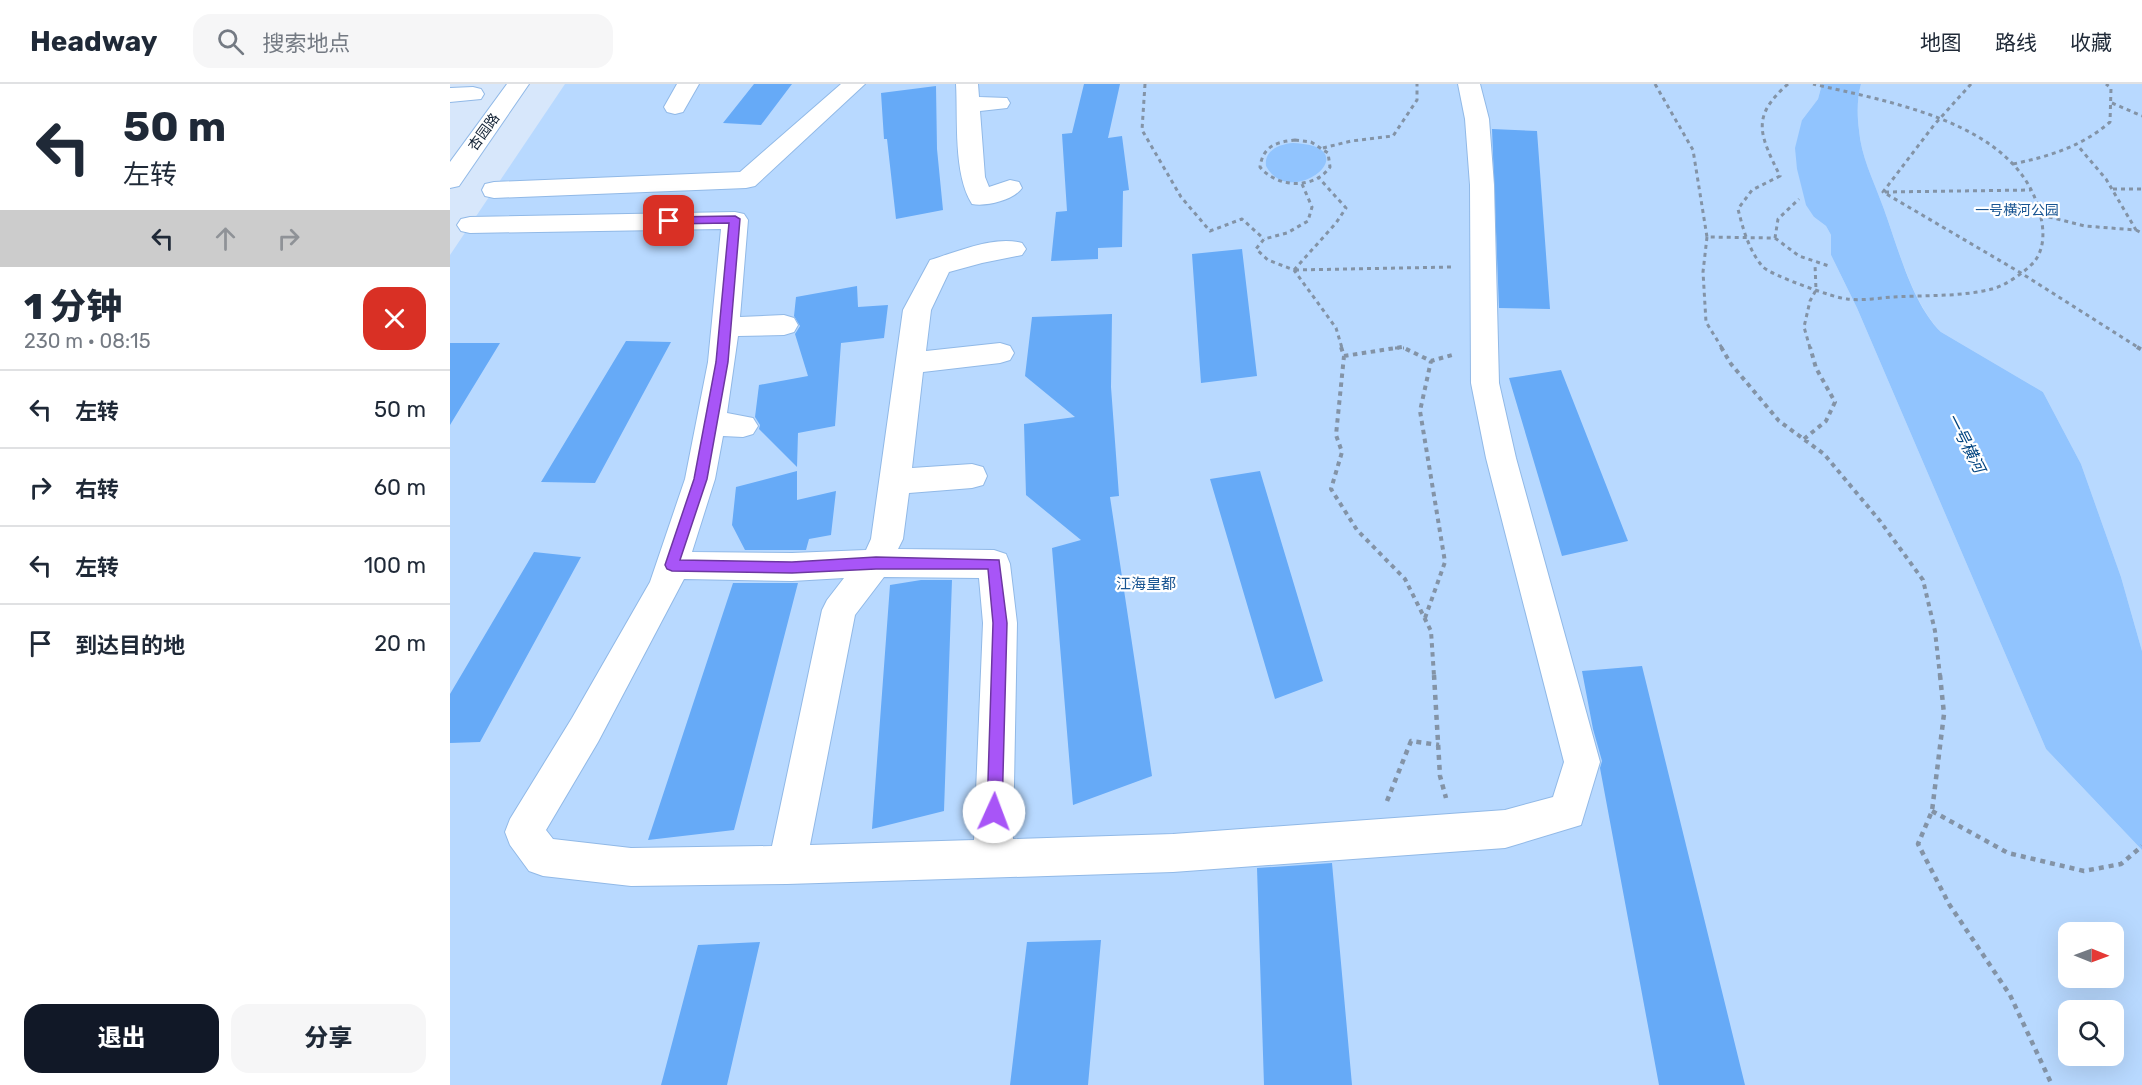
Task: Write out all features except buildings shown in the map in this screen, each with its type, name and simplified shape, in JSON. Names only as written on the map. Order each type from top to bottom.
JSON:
[{"type":"street","name":"杏园路","points":[[450,180],[518,84]]},
{"type":"street","points":[[675,107],[688,84]]},
{"type":"street","points":[[494,190],[746,180],[854,84]]},
{"type":"street","points":[[470,225],[735,219],[722,362],[700,479],[665,586],[585,730],[524,832],[543,857],[631,867],[787,865],[1173,853],[1505,829],[1568,812],[1582,762],[1501,458],[1485,383],[1482,185],[1478,130],[1469,84]]},
{"type":"street","points":[[450,95],[473,94]]},
{"type":"street","points":[[999,103],[967,95],[973,177],[981,198],[1010,188]]},
{"type":"street","points":[[787,865],[839,610],[876,563],[887,539],[917,310],[939,266],[981,254],[1013,249]]},
{"type":"street","points":[[724,327],[784,325]]},
{"type":"street","points":[[910,363],[1000,353]]},
{"type":"street","points":[[711,423],[743,426]]},
{"type":"street","points":[[894,482],[972,477]]},
{"type":"street","points":[[672,565],[792,567],[876,563],[994,564],[1000,623],[993,859]]},
{"type":"path","points":[[1145,84],[1142,130],[1181,197],[1210,231],[1242,219],[1264,239]]},
{"type":"path","points":[[1323,148],[1351,141],[1393,136],[1417,100],[1417,84]]},
{"type":"path","points":[[1655,84],[1693,150],[1707,237],[1702,272],[1706,322],[1731,364],[1779,421],[1824,454],[1880,521],[1923,580],[1935,631],[1944,714],[1932,811],[1918,844],[1949,904],[2010,995],[2052,1085]]},
{"type":"path","points":[[1788,84],[1772,96],[1762,115],[1760,132],[1780,176],[1752,190],[1738,209],[1744,237],[1764,268],[1816,290],[1847,299],[1925,296],[1994,289],[2035,261],[2045,231],[2032,190],[2013,164],[1976,136],[1940,118],[1896,104],[1813,84]]},
{"type":"path","points":[[1883,192],[1940,118],[1971,84]]},
{"type":"path","points":[[2013,164],[2078,146],[2091,139],[2110,122],[2111,88],[2106,84]]},
{"type":"path","points":[[2112,103],[2142,116]]},
{"type":"path","points":[[1286,140],[1303,140],[1323,148],[1330,159],[1328,171],[1319,178],[1302,184],[1286,183],[1268,176],[1261,168],[1260,157],[1270,146],[1286,140]]},
{"type":"path","points":[[2078,146],[2113,189],[2136,230]]},
{"type":"path","points":[[1294,270],[1336,223],[1346,208],[1319,178]]},
{"type":"path","points":[[1302,184],[1312,207],[1308,221],[1287,233],[1264,239],[1256,249],[1268,260],[1294,270],[1482,266]]},
{"type":"path","points":[[2113,189],[2142,189]]},
{"type":"path","points":[[1883,192],[2032,190]]},
{"type":"path","points":[[1883,192],[2020,273],[2142,350]]},
{"type":"path","points":[[1775,238],[1778,219],[1799,199]]},
{"type":"path","points":[[2041,215],[2085,226],[2136,230],[2142,233]]},
{"type":"path","points":[[1707,237],[1775,238],[1791,253],[1815,264],[1829,266]]},
{"type":"path","points":[[1804,439],[1826,421],[1835,402],[1816,368],[1804,327],[1810,302],[1816,290],[1815,264]]},
{"type":"path","points":[[1294,270],[1336,328],[1344,356],[1336,435],[1342,452],[1331,489],[1357,530],[1405,579],[1431,631],[1440,776],[1455,832]]},
{"type":"path","points":[[1344,356],[1402,347],[1431,361],[1484,346]]},
{"type":"path","points":[[1425,619],[1445,562],[1420,411],[1431,361]]},
{"type":"path","points":[[1373,838],[1411,741],[1439,745]]},
{"type":"path","points":[[1932,811],[2008,854],[2084,871],[2121,864],[2142,846]]},
{"type":"green space","name":"江海皇都","points":[[565,84],[1822,84],[1818,99],[1802,120],[1814,217],[1826,226],[1831,235],[1831,255],[1857,308],[2046,749],[2142,850],[2142,1085],[450,1085],[450,255]]},
{"type":"green space","name":"一号横河公园","points":[[1861,84],[2142,84],[2142,651],[2121,577],[2081,464],[2043,392],[1941,332],[1930,319],[1913,289],[1862,149],[1858,113]]},
{"type":"water","name":"一号横河","points":[[1822,84],[1861,84],[1858,118],[1860,140],[1865,158],[1906,272],[1930,320],[1941,332],[2043,392],[2081,464],[2121,577],[2142,651],[2142,850],[2046,749],[1857,308],[1831,255],[1831,235],[1826,226],[1814,217],[1806,205],[1797,169],[1795,148],[1802,120],[1818,99]]},
{"type":"water","points":[[1293,143],[1315,147],[1325,154],[1325,164],[1318,173],[1306,180],[1292,182],[1278,178],[1266,166],[1270,152]]},
{"type":"route","points":[[669,221],[735,219],[722,362],[700,479],[672,565],[792,567],[876,563],[994,564],[1000,623],[994,812]]}]
